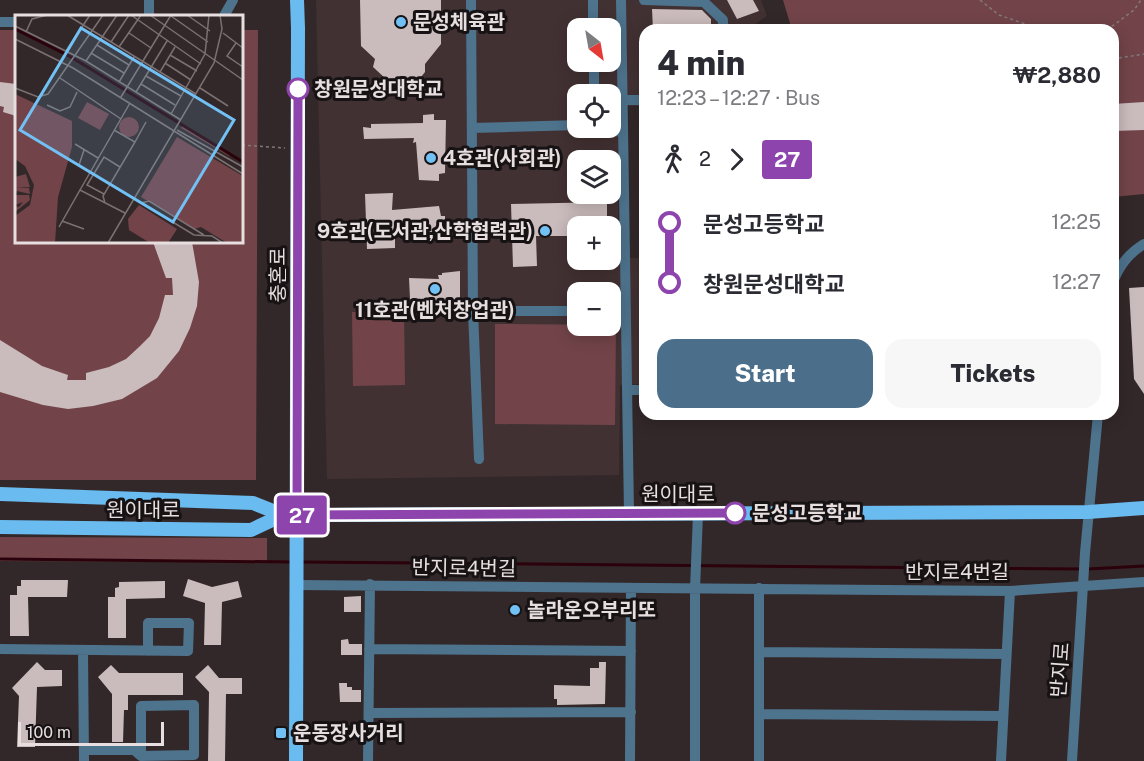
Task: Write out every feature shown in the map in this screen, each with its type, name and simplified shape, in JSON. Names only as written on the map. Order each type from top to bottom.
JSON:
[{"type":"main road","name":"충혼로","points":[[296,582],[296,551],[290,515],[298,149],[297,0]]},
{"type":"main road","name":"원이대로","points":[[0,494],[253,503],[290,515],[1088,512],[1144,508]]},
{"type":"main road","name":"원이대로","points":[[0,527],[251,530],[290,515]]},
{"type":"main road","points":[[296,582],[296,761]]},
{"type":"street","points":[[224,15],[232,0]]},
{"type":"street","points":[[471,0],[473,311],[479,459]]},
{"type":"street","points":[[593,0],[593,18]]},
{"type":"street","points":[[621,0],[629,514]]},
{"type":"street","points":[[644,0],[704,2],[723,20],[723,24]]},
{"type":"street","points":[[622,100],[639,100]]},
{"type":"street","points":[[472,128],[567,125]]},
{"type":"street","points":[[1119,268],[1133,251],[1144,244]]},
{"type":"street","points":[[473,311],[567,311]]},
{"type":"street","points":[[621,311],[626,311]]},
{"type":"street","points":[[627,390],[639,390]]},
{"type":"street","points":[[1088,512],[1096,420]]},
{"type":"street","name":"반지로","points":[[1072,761],[1088,512]]},
{"type":"street","points":[[695,761],[695,589],[698,513]]},
{"type":"street","name":"반지로4번길","points":[[296,582],[631,589],[1010,591],[1083,584],[1144,582]]},
{"type":"street","points":[[368,761],[370,584]]},
{"type":"street","points":[[759,588],[759,761]]},
{"type":"street","points":[[630,761],[631,589]]},
{"type":"street","points":[[1000,761],[1010,591]]},
{"type":"street","points":[[0,650],[83,650],[148,651],[188,651],[189,622],[148,623],[148,651]]},
{"type":"street","points":[[369,649],[631,651]]},
{"type":"street","points":[[83,650],[84,756],[134,750],[141,756],[194,755],[194,705],[141,706],[141,756]]},
{"type":"street","points":[[759,652],[1006,654]]},
{"type":"street","points":[[369,712],[630,712]]},
{"type":"street","points":[[760,714],[1003,716]]},
{"type":"path","points":[[980,0],[999,15],[1025,24]]},
{"type":"path","points":[[1115,24],[1134,10],[1141,0]]},
{"type":"path","points":[[1119,58],[1144,54]]},
{"type":"path","points":[[243,146],[298,149]]},
{"type":"shaded area","name":"창원문성대학교","points":[[316,0],[761,0],[767,16],[755,24],[639,24],[639,106],[621,106],[621,84],[567,84],[567,138],[618,138],[618,150],[567,150],[567,204],[618,204],[618,216],[567,216],[567,270],[621,270],[621,258],[639,258],[639,384],[620,385],[619,475],[327,479]]},
{"type":"shaded area","points":[[783,0],[1144,0],[1144,194],[1119,196],[1119,24],[790,24]]},
{"type":"shaded area","points":[[0,30],[15,30],[15,243],[243,243],[243,30],[258,30],[256,480],[0,480]]},
{"type":"shaded area","points":[[404,311],[405,385],[353,386],[352,312]]},
{"type":"shaded area","points":[[495,324],[567,325],[567,336],[616,336],[615,425],[495,424]]},
{"type":"shaded area","points":[[0,537],[267,538],[267,562],[0,561]]},
{"type":"building","name":"문성체육관","points":[[360,0],[441,0],[441,44],[425,64],[425,72],[421,77],[386,79],[373,67],[375,59],[361,46]]},
{"type":"building","points":[[727,0],[753,0],[759,11],[737,19]]},
{"type":"building","points":[[652,9],[702,10],[711,19],[711,24],[653,24]]},
{"type":"building","points":[[0,82],[15,84],[15,116],[3,112],[4,107],[0,106]]},
{"type":"building","points":[[1144,102],[1144,130],[1119,131],[1119,104]]},
{"type":"building","name":"4호관(사회관)","points":[[434,114],[434,120],[446,120],[445,173],[439,174],[439,181],[419,180],[414,138],[364,139],[363,127],[371,128],[371,124],[423,123],[423,115]]},
{"type":"building","points":[[393,193],[392,210],[439,206],[441,216],[445,216],[445,227],[440,226],[440,233],[395,235],[395,248],[367,249],[365,194]]},
{"type":"building","name":"9호관(도서관,산학협력관)","points":[[511,204],[607,204],[607,216],[567,216],[567,236],[536,236],[537,266],[513,267]]},
{"type":"building","points":[[153,243],[192,243],[199,282],[197,306],[179,351],[157,378],[122,399],[68,409],[43,405],[0,392],[0,340],[42,366],[68,375],[67,380],[86,380],[86,373],[109,367],[126,359],[150,336],[159,318],[165,295],[173,295],[172,278],[166,278]]},
{"type":"building","name":"11호관(벤처창업관)","points":[[460,271],[460,302],[414,303],[414,300],[410,299],[409,278],[439,279],[438,275],[442,273]]},
{"type":"building","points":[[1144,287],[1144,394],[1134,379],[1129,288]]},
{"type":"building","points":[[188,579],[212,587],[238,581],[242,597],[222,602],[221,645],[204,645],[205,603],[183,596]]},
{"type":"building","points":[[21,580],[68,580],[67,597],[28,597],[29,636],[10,636],[10,595],[17,595],[17,586],[21,586]]},
{"type":"building","points":[[165,581],[165,598],[126,599],[126,638],[108,638],[108,597],[115,597],[115,588],[119,587],[119,582]]},
{"type":"building","points":[[361,596],[361,612],[344,612],[344,597]]},
{"type":"building","points":[[348,639],[349,644],[362,644],[362,655],[341,655],[341,640]]},
{"type":"building","points":[[37,662],[45,670],[62,670],[62,686],[37,687],[35,747],[17,747],[19,696],[12,688]]},
{"type":"building","points":[[599,662],[606,662],[605,704],[557,705],[557,699],[554,699],[554,685],[590,686],[590,668],[599,668]]},
{"type":"building","points":[[111,665],[119,673],[183,673],[183,695],[128,695],[128,710],[124,710],[123,742],[112,742],[112,694],[98,677]]},
{"type":"building","points":[[208,665],[219,678],[242,678],[242,694],[226,694],[225,761],[208,761],[209,692],[195,677]]},
{"type":"building","points":[[339,683],[347,683],[347,687],[352,687],[352,690],[361,690],[361,702],[340,702]]},
{"type":"waterway","points":[[0,559],[292,562]]},
{"type":"waterway","points":[[302,562],[1081,569]]},
{"type":"waterway","points":[[1088,569],[1144,566]]},
{"type":"bus line","name":"27","points":[[298,89],[297,515],[735,513]]},
{"type":"place","name":"문성체육관","points":[[401,22]]},
{"type":"place","name":"창원문성대학교","points":[[298,89]]},
{"type":"place","name":"4호관(사회관)","points":[[431,158]]},
{"type":"place","name":"9호관(도서관,산학협력관)","points":[[545,231]]},
{"type":"place","name":"11호관(벤처창업관)","points":[[435,289]]},
{"type":"place","name":"문성고등학교","points":[[735,513]]},
{"type":"place","name":"놀라운오부리또","points":[[515,610]]},
{"type":"place","name":"운동장사거리","points":[[281,733]]}]
